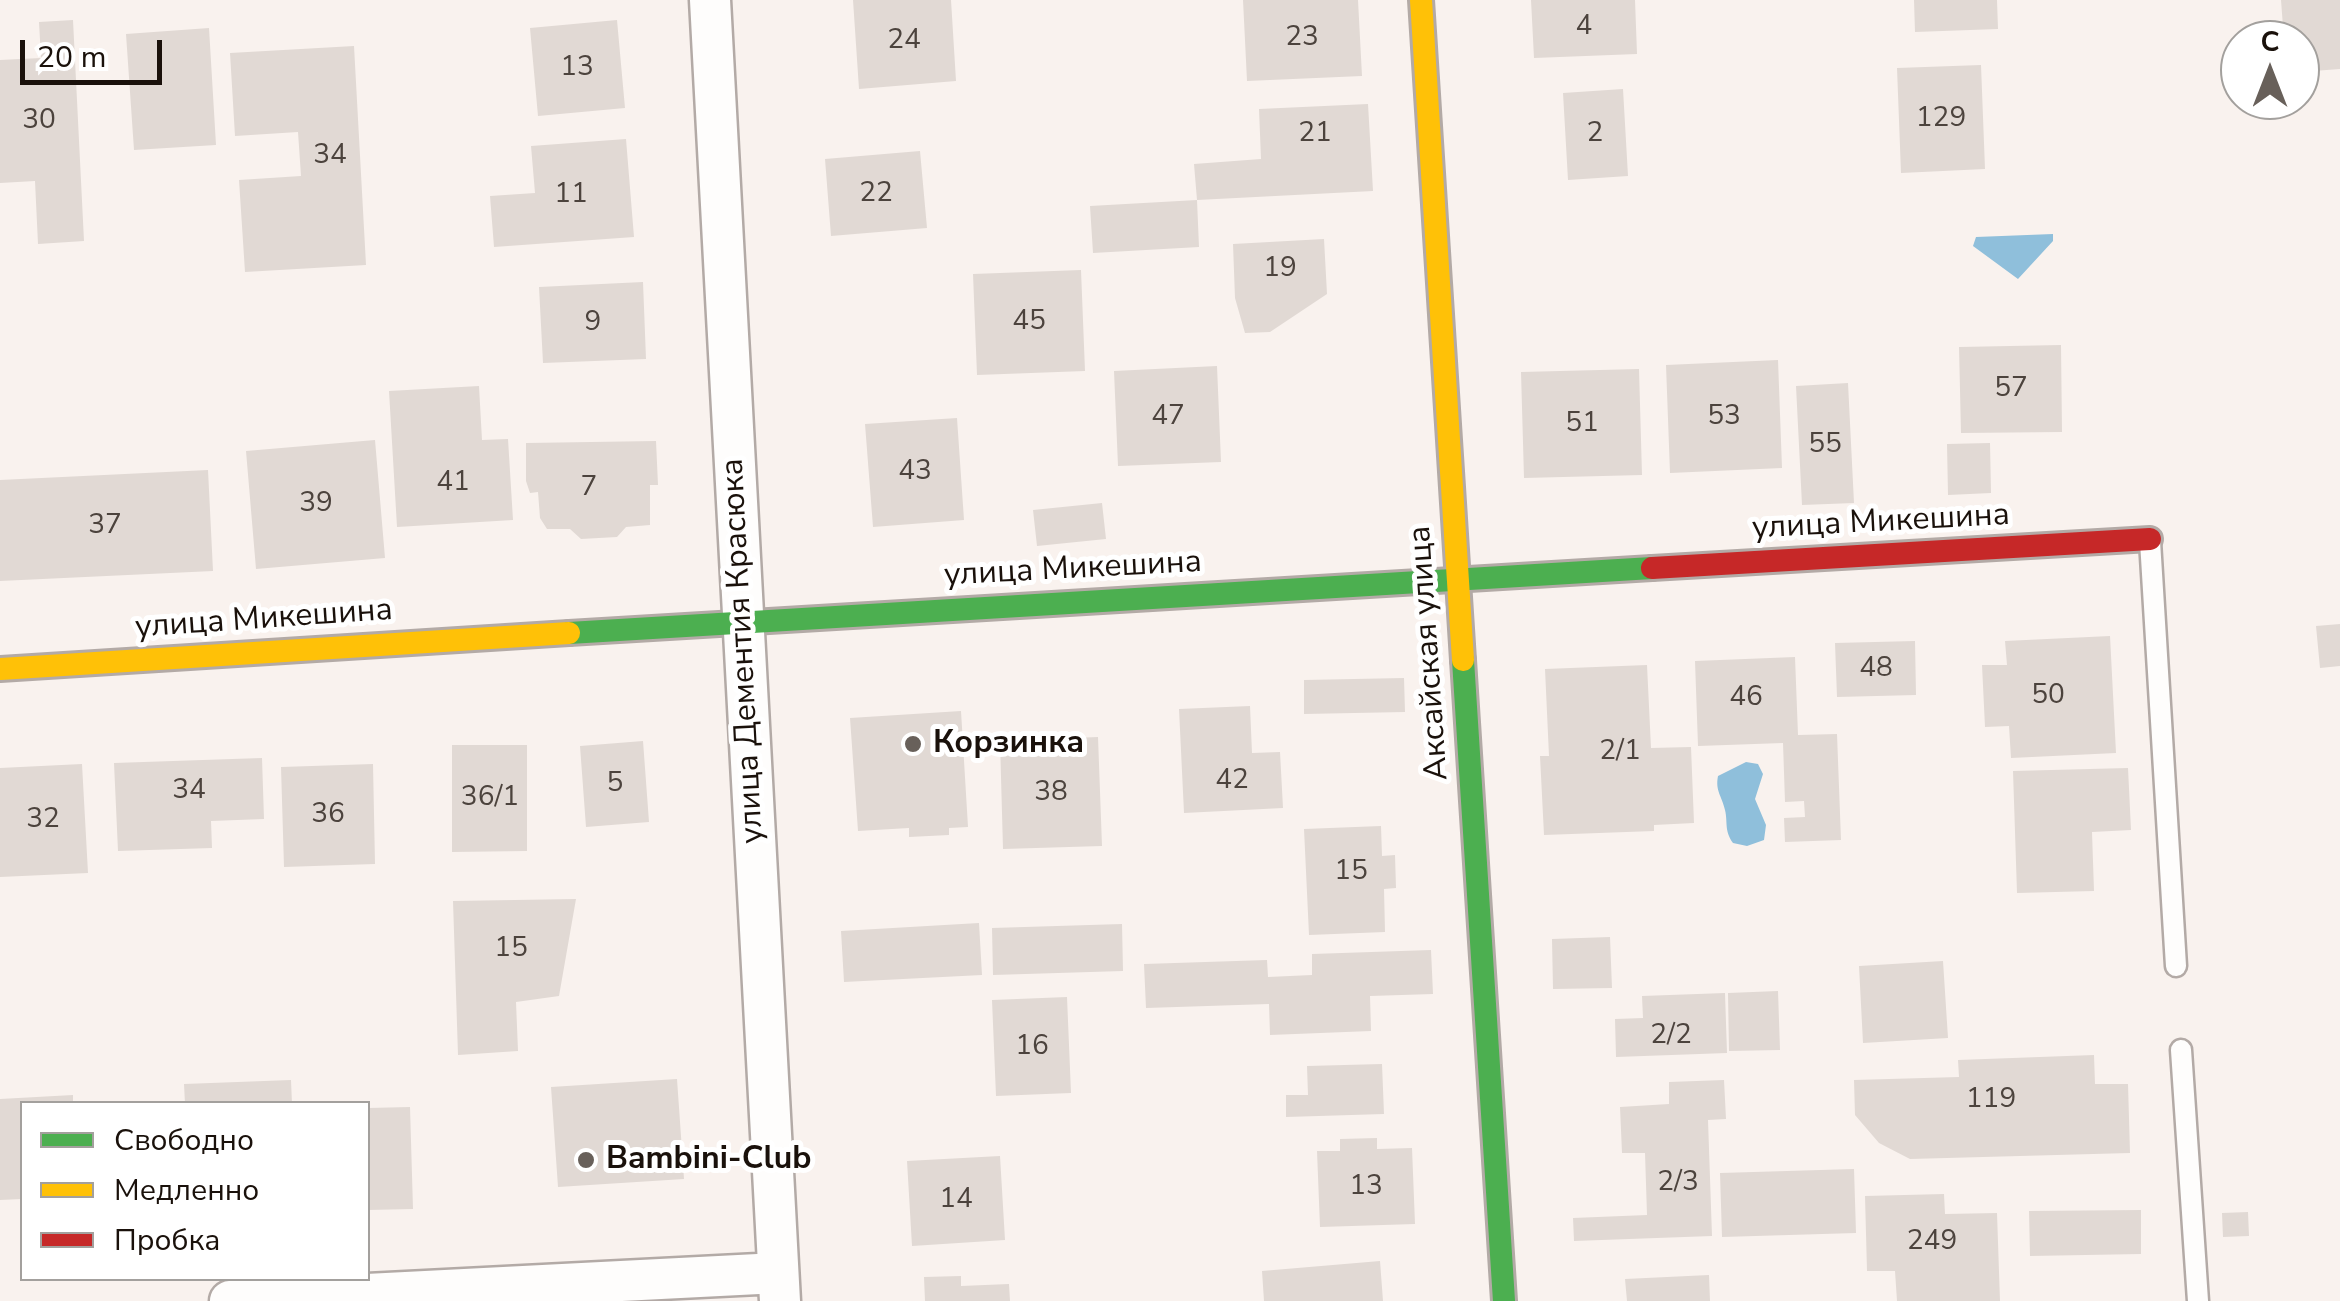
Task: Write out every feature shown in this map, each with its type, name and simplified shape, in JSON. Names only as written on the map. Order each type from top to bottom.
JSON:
[{"type":"street","name":"улица Дементия Красюка","points":[[710,0],[779,1287]]},
{"type":"street","name":"Аксайская улица","points":[[1421,0],[1504,1301]]},
{"type":"street","name":"улица Микешина","points":[[0,669],[2150,539]]},
{"type":"street","points":[[230,1301],[779,1287]]},
{"type":"lane","points":[[2150,539],[2176,966]]},
{"type":"lane","points":[[2181,1050],[2198,1301]]},
{"type":"water","points":[[2053,234],[2053,241],[2018,279],[1973,246],[1976,237]]},
{"type":"water","points":[[1746,762],[1758,764],[1763,774],[1755,799],[1766,825],[1764,840],[1747,846],[1733,843],[1730,838],[1717,781],[1718,776]]},
{"type":"building","points":[[853,0],[951,0],[956,81],[859,89]]},
{"type":"building","points":[[1243,0],[1358,0],[1362,76],[1247,81]]},
{"type":"building","points":[[1531,0],[1635,0],[1637,54],[1534,58]]},
{"type":"building","points":[[1914,0],[1997,0],[1998,29],[1915,32]]},
{"type":"building","points":[[2281,0],[2340,0],[2340,69],[2320,70],[2320,20],[2282,20]]},
{"type":"building","points":[[73,20],[84,241],[38,244],[35,181],[0,183],[0,60],[41,58],[39,22]]},
{"type":"building","points":[[617,20],[625,108],[538,116],[530,28]]},
{"type":"building","points":[[209,28],[216,145],[134,150],[126,34]]},
{"type":"building","points":[[354,46],[366,265],[245,272],[239,180],[301,176],[298,132],[235,136],[230,53]]},
{"type":"building","points":[[1981,65],[1985,169],[1901,173],[1897,68]]},
{"type":"building","points":[[1623,89],[1628,176],[1568,180],[1563,93]]},
{"type":"building","points":[[1368,104],[1373,191],[1197,200],[1194,164],[1261,159],[1259,109]]},
{"type":"building","points":[[626,139],[634,237],[494,247],[490,196],[535,193],[531,146]]},
{"type":"building","points":[[920,151],[927,228],[831,236],[825,159]]},
{"type":"building","points":[[1197,200],[1199,247],[1093,253],[1090,206]]},
{"type":"building","points":[[1324,239],[1327,294],[1270,332],[1245,333],[1235,298],[1233,244]]},
{"type":"building","points":[[1081,270],[1085,371],[977,375],[973,274]]},
{"type":"building","points":[[643,282],[646,359],[543,363],[539,287]]},
{"type":"building","points":[[2061,345],[2062,432],[1961,433],[1959,347]]},
{"type":"building","points":[[1778,360],[1782,468],[1670,473],[1666,365]]},
{"type":"building","points":[[1217,366],[1221,462],[1118,466],[1114,371]]},
{"type":"building","points":[[1639,369],[1642,475],[1524,478],[1521,372]]},
{"type":"building","points":[[1848,383],[1854,503],[1802,505],[1796,386]]},
{"type":"building","points":[[479,386],[482,440],[508,439],[513,520],[397,527],[389,391]]},
{"type":"building","points":[[957,418],[964,520],[873,527],[865,424]]},
{"type":"building","points":[[375,440],[385,558],[256,569],[246,451]]},
{"type":"building","points":[[656,441],[658,485],[650,485],[650,525],[626,527],[617,537],[581,539],[570,529],[547,529],[540,518],[538,492],[530,493],[526,481],[526,443]]},
{"type":"building","points":[[1990,443],[1991,493],[1948,495],[1947,444]]},
{"type":"building","points":[[208,470],[213,571],[0,581],[0,480]]},
{"type":"building","points":[[1102,503],[1106,539],[1037,546],[1033,510]]},
{"type":"building","points":[[2340,624],[2340,666],[2320,668],[2316,626]]},
{"type":"building","points":[[2110,636],[2116,753],[2011,758],[2009,726],[1985,727],[1982,665],[2007,665],[2005,641]]},
{"type":"building","points":[[1915,641],[1916,695],[1837,697],[1835,643]]},
{"type":"building","points":[[1795,657],[1798,735],[1837,734],[1841,840],[1785,842],[1784,818],[1805,817],[1804,801],[1785,802],[1783,743],[1698,746],[1695,661]]},
{"type":"building","points":[[1647,665],[1651,748],[1691,747],[1694,823],[1654,825],[1654,831],[1544,835],[1540,756],[1549,756],[1545,669]]},
{"type":"building","points":[[1404,678],[1405,712],[1304,714],[1304,680]]},
{"type":"building","points":[[1250,706],[1252,753],[1280,752],[1283,808],[1184,813],[1179,709]]},
{"type":"building","points":[[961,711],[968,827],[949,828],[949,835],[909,837],[909,828],[858,831],[850,718]]},
{"type":"building","points":[[1098,737],[1102,846],[1003,849],[1000,741]]},
{"type":"building","points":[[643,741],[649,822],[586,827],[580,746]]},
{"type":"building","points":[[452,745],[527,745],[527,851],[452,852]]},
{"type":"building","points":[[262,758],[264,819],[211,821],[212,848],[118,851],[114,763]]},
{"type":"building","points":[[82,764],[88,873],[0,877],[0,768]]},
{"type":"building","points":[[373,764],[375,864],[284,867],[281,767]]},
{"type":"building","points":[[2128,768],[2131,830],[2092,832],[2094,891],[2017,893],[2013,771]]},
{"type":"building","points":[[1381,826],[1382,856],[1395,855],[1396,888],[1384,889],[1385,932],[1309,935],[1304,829]]},
{"type":"building","points":[[576,899],[559,996],[516,1002],[518,1051],[458,1055],[453,901]]},
{"type":"building","points":[[979,923],[982,975],[844,982],[841,931]]},
{"type":"building","points":[[1122,924],[1123,971],[993,975],[992,928]]},
{"type":"building","points":[[1610,937],[1612,988],[1553,989],[1552,939]]},
{"type":"building","points":[[1431,950],[1433,994],[1370,996],[1371,1031],[1270,1035],[1269,1004],[1146,1008],[1144,964],[1267,960],[1268,977],[1312,975],[1312,954]]},
{"type":"building","points":[[1943,961],[1948,1038],[1863,1043],[1859,966]]},
{"type":"building","points":[[1778,991],[1780,1050],[1729,1051],[1728,993]]},
{"type":"building","points":[[1725,993],[1727,1053],[1616,1057],[1615,1019],[1643,1018],[1642,996]]},
{"type":"building","points":[[1067,997],[1071,1093],[996,1096],[992,1000]]},
{"type":"building","points":[[2094,1055],[2095,1084],[2128,1084],[2130,1153],[1910,1159],[1879,1143],[1855,1115],[1854,1080],[1959,1077],[1958,1060]]},
{"type":"building","points":[[1382,1064],[1384,1114],[1286,1117],[1286,1095],[1308,1095],[1307,1066]]},
{"type":"building","points":[[677,1079],[684,1179],[558,1187],[551,1087]]},
{"type":"building","points":[[291,1080],[292,1101],[185,1101],[184,1084]]},
{"type":"building","points":[[1724,1080],[1726,1119],[1708,1120],[1712,1236],[1574,1241],[1573,1218],[1647,1215],[1645,1153],[1622,1153],[1620,1107],[1669,1104],[1669,1082]]},
{"type":"building","points":[[73,1095],[73,1101],[20,1101],[20,1199],[0,1200],[0,1099]]},
{"type":"building","points":[[410,1107],[413,1209],[370,1210],[370,1108]]},
{"type":"building","points":[[1377,1138],[1377,1149],[1412,1148],[1415,1224],[1320,1227],[1317,1151],[1340,1151],[1340,1139]]},
{"type":"building","points":[[1000,1156],[1005,1240],[912,1246],[907,1161]]},
{"type":"building","points":[[1854,1169],[1856,1233],[1722,1237],[1720,1173]]},
{"type":"building","points":[[1944,1194],[1945,1214],[1997,1213],[2000,1301],[1897,1301],[1895,1271],[1867,1271],[1865,1196]]},
{"type":"building","points":[[2141,1210],[2141,1254],[2030,1256],[2029,1211]]},
{"type":"building","points":[[2248,1212],[2249,1236],[2223,1237],[2222,1213]]},
{"type":"building","points":[[1380,1261],[1383,1301],[1264,1301],[1262,1271]]},
{"type":"building","points":[[1709,1275],[1710,1301],[1627,1301],[1625,1279]]},
{"type":"building","points":[[961,1276],[961,1286],[1009,1284],[1010,1301],[925,1301],[924,1277]]},
{"type":"traffic: fast","points":[[569,633],[1652,568]]},
{"type":"traffic: fast","points":[[1463,660],[1504,1301]]},
{"type":"traffic: slow","points":[[1421,0],[1463,660]]},
{"type":"traffic: slow","points":[[0,669],[569,633]]},
{"type":"traffic: jam","points":[[1652,568],[2150,539]]},
{"type":"place","name":"Корзинка","points":[[913,744]]},
{"type":"place","name":"Bambini-Club","points":[[586,1160]]}]
